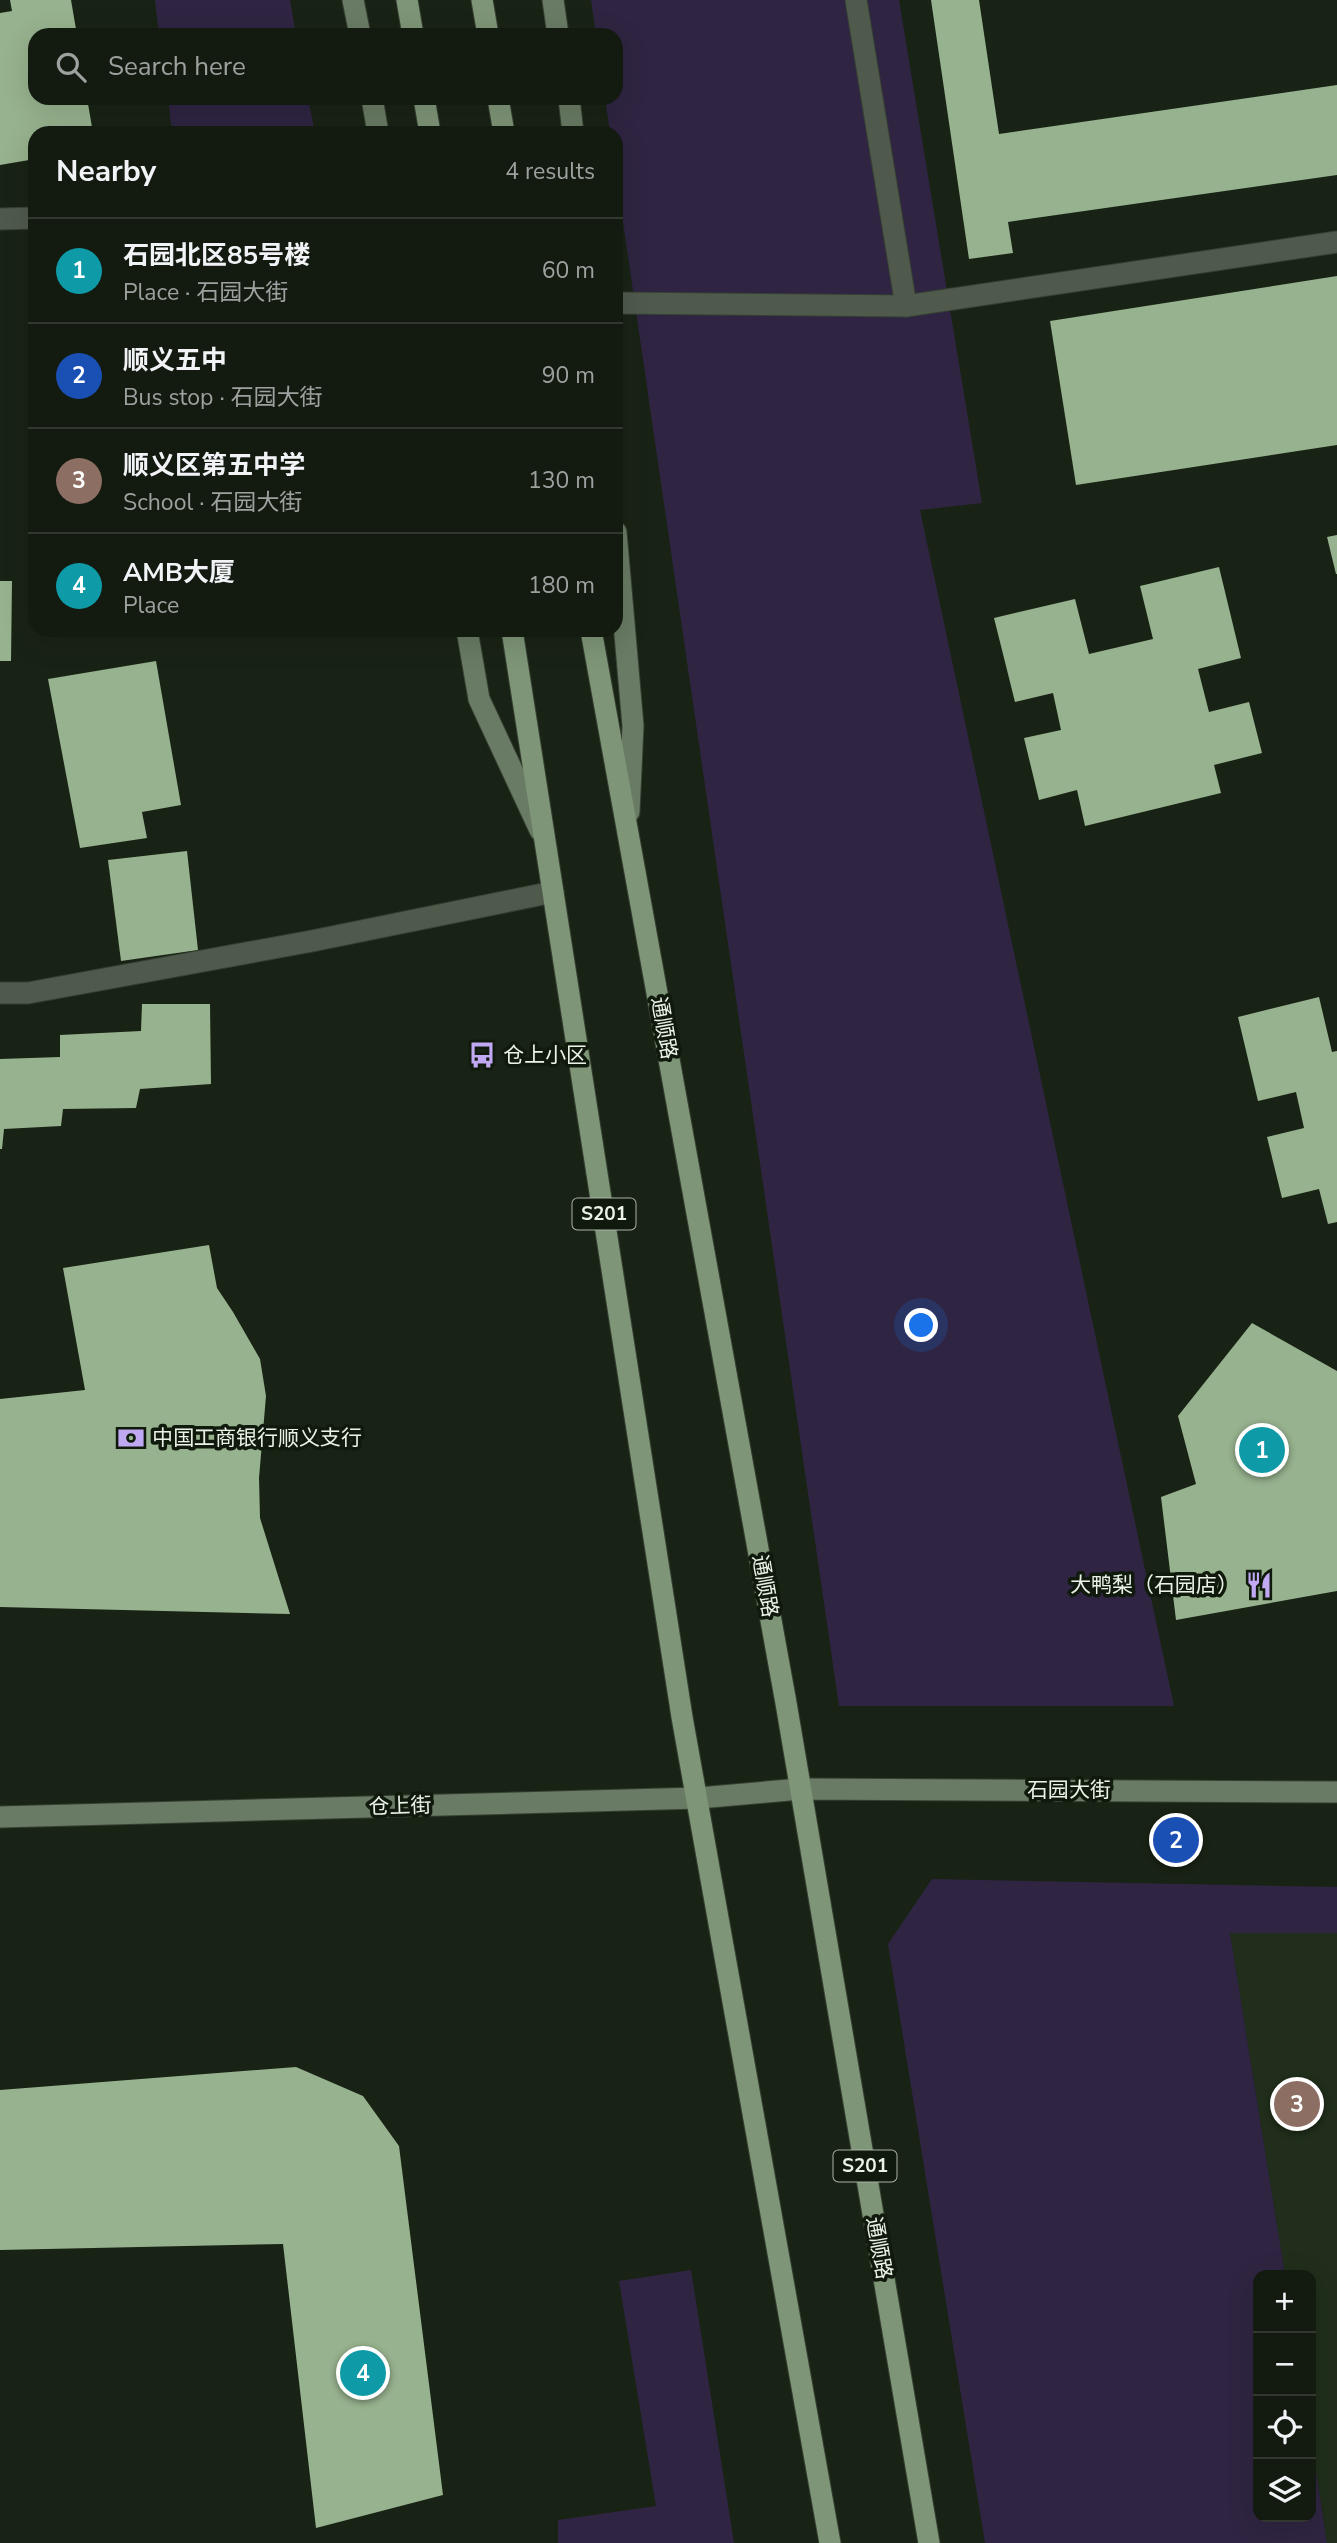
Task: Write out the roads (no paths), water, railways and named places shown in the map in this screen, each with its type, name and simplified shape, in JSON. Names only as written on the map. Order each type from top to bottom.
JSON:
[{"type":"main road","points":[[407,0],[412,28]]},
{"type":"main road","points":[[482,0],[487,28]]},
{"type":"main road","points":[[425,105],[429,126]]},
{"type":"main road","points":[[499,105],[503,126]]},
{"type":"main road","name":"S201","points":[[513,637],[682,1717],[699,1798],[831,2543]]},
{"type":"main road","name":"通顺路","points":[[591,637],[800,1788],[929,2543]]},
{"type":"street","points":[[353,0],[359,28]]},
{"type":"street","points":[[553,0],[557,28]]},
{"type":"street","points":[[373,105],[377,126]]},
{"type":"street","points":[[570,105],[572,126]]},
{"type":"street","points":[[623,612],[633,726],[628,828]]},
{"type":"street","points":[[468,637],[479,699],[545,842]]},
{"type":"street","name":"石园大街","points":[[800,1788],[1337,1792]]},
{"type":"street","name":"仓上街","points":[[0,1817],[699,1798],[800,1788]]},
{"type":"lane","points":[[856,0],[906,306]]},
{"type":"lane","points":[[0,219],[28,218]]},
{"type":"lane","points":[[623,303],[906,306],[1337,242]]},
{"type":"lane","points":[[0,993],[28,993],[69,986],[312,941],[553,892]]},
{"type":"place","name":"仓上小区","points":[[482,1055]]},
{"type":"place","name":"中国工商银行顺义支行","points":[[131,1438]]},
{"type":"place","name":"石园北区85号楼","points":[[1262,1450]]},
{"type":"place","name":"大鸭梨（石园店）","points":[[1259,1585]]},
{"type":"place","name":"顺义五中","points":[[1176,1840]]},
{"type":"place","name":"顺义区第五中学","points":[[1297,2104]]},
{"type":"place","name":"AMB大厦","points":[[363,2373]]}]
